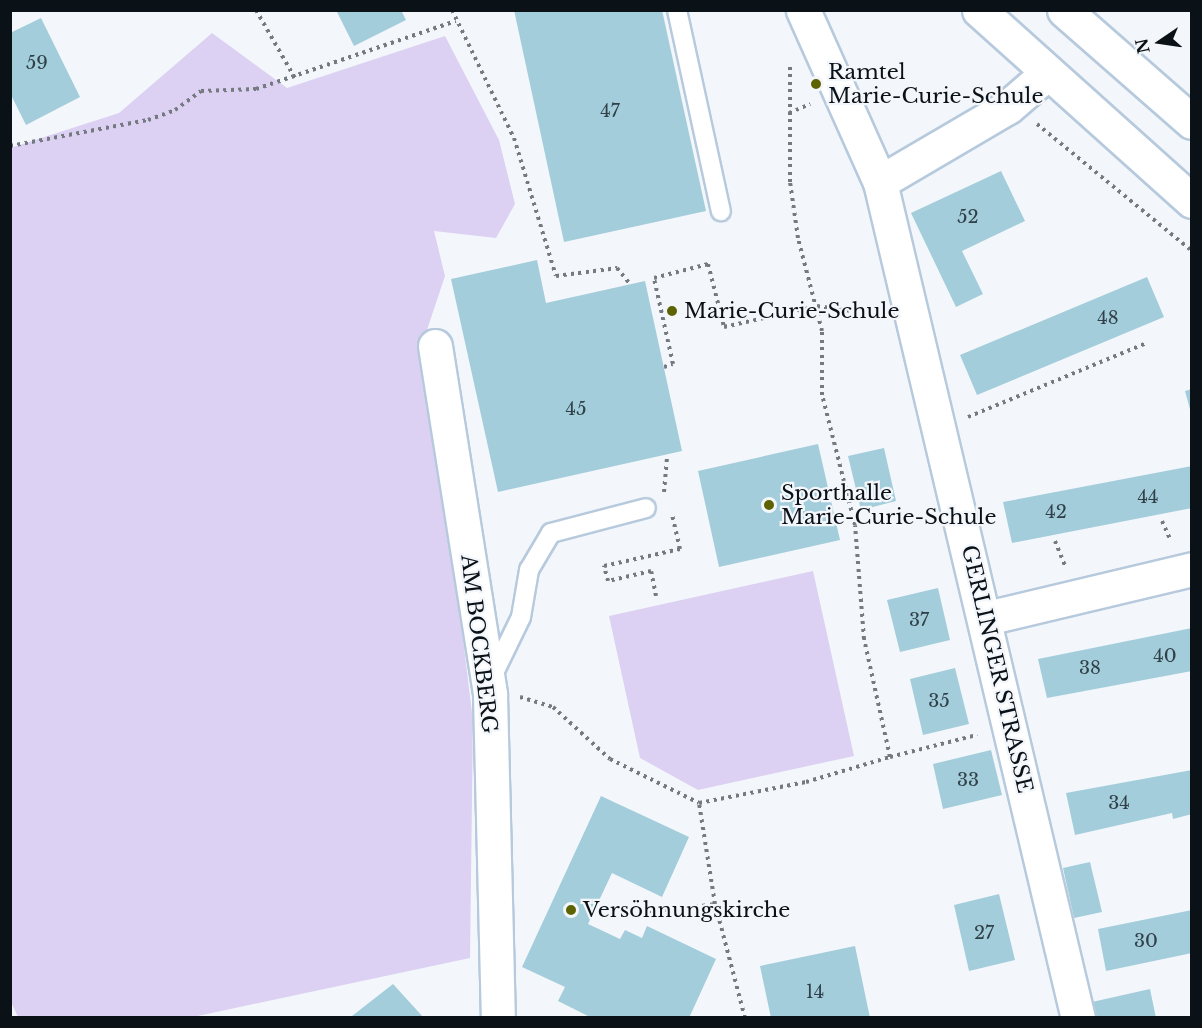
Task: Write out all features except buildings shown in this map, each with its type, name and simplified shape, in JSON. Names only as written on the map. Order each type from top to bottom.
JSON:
[{"type":"street","points":[[979,10],[1045,75],[1191,201]]},
{"type":"street","points":[[1064,10],[1191,122]]},
{"type":"street","name":"GERLINGER STRASSE","points":[[807,18],[880,182],[987,618],[1010,727],[1078,1017]]},
{"type":"street","points":[[880,182],[1008,107],[1045,75]]},
{"type":"street","name":"AM BOCKBERG","points":[[435,346],[489,690],[498,1017]]},
{"type":"street","points":[[987,618],[1191,569]]},
{"type":"lane","points":[[677,10],[721,211]]},
{"type":"lane","points":[[489,690],[521,617],[529,570],[552,533],[646,508]]},
{"type":"path","points":[[256,10],[295,78]]},
{"type":"path","points":[[452,10],[514,138],[555,276],[617,268],[630,284]]},
{"type":"path","points":[[807,18],[790,51],[790,170],[798,238],[817,306],[822,395],[855,525],[864,639],[890,756]]},
{"type":"path","points":[[10,146],[148,120],[175,110],[201,91],[256,89],[295,78],[456,21]]},
{"type":"path","points":[[1008,107],[1029,118],[1191,250]]},
{"type":"path","points":[[664,367],[673,364],[654,278],[708,264],[724,327],[817,306],[914,320]]},
{"type":"path","points":[[940,429],[1144,344]]},
{"type":"path","points":[[656,596],[651,571],[608,581],[604,566],[680,549],[667,490],[667,455]]},
{"type":"path","points":[[646,508],[667,490]]},
{"type":"path","points":[[489,690],[538,699],[610,759],[699,803],[806,782],[890,756],[1010,727]]},
{"type":"path","points":[[699,803],[715,904],[745,1017]]},
{"type":"path","points":[[643,914],[715,904]]},
{"type":"shaded area","points":[[212,33],[287,88],[445,36],[499,140],[515,204],[496,238],[434,231],[445,276],[426,333],[473,721],[470,958],[193,1017],[18,1017],[10,1000],[10,148],[119,113]]},
{"type":"shaded area","points":[[813,571],[854,756],[698,790],[640,758],[609,616]]},
{"type":"place","name":"Ramtel Marie-Curie-Schule","points":[[816,84]]},
{"type":"place","name":"Marie-Curie-Schule","points":[[672,311]]},
{"type":"place","name":"Sporthalle Marie-Curie-Schule","points":[[769,505]]},
{"type":"place","name":"Versöhnungskirche","points":[[571,910]]}]
